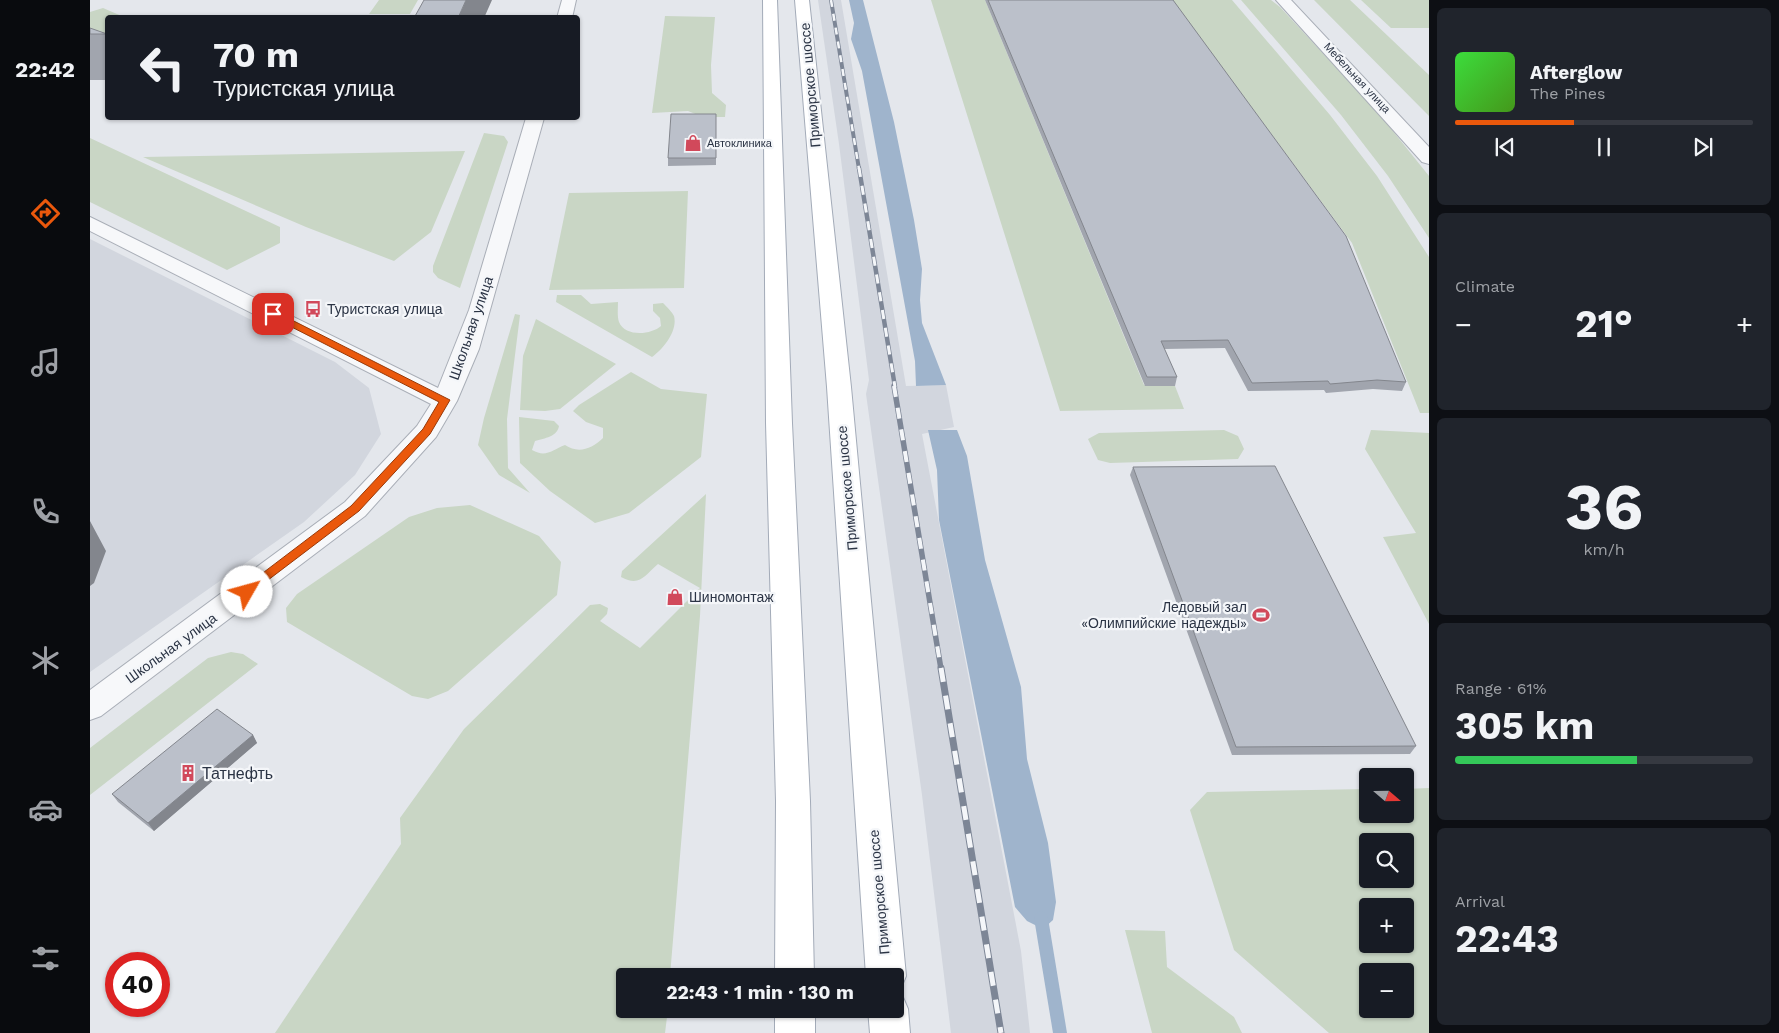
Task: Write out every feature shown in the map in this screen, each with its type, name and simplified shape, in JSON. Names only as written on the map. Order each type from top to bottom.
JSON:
[{"type":"main road","points":[[770,0],[779,423],[793,800],[795,968]]},
{"type":"main road","name":"Приморское шоссе","points":[[802,0],[839,387],[885,968]]},
{"type":"main road","points":[[795,1018],[795,1033]]},
{"type":"main road","points":[[889,1018],[890,1033]]},
{"type":"street","points":[[565,15],[569,0]]},
{"type":"street","name":"Мебельная улица","points":[[1283,0],[1374,96],[1429,158]]},
{"type":"street","name":"Мебельная улица","points":[[1301,0],[1390,90]]},
{"type":"street","name":"Школьная улица","points":[[90,708],[216,615],[355,508],[427,431],[445,400],[467,349],[534,120]]},
{"type":"street","points":[[90,223],[445,400]]},
{"type":"shaded area","points":[[818,0],[841,0],[906,386],[946,385],[954,427],[922,434],[1021,951],[1030,1033],[951,1033],[922,795],[866,394],[869,380],[839,144]]},
{"type":"shaded area","points":[[90,239],[335,362],[369,388],[381,434],[355,475],[304,522],[90,672]]},
{"type":"green space","points":[[379,0],[418,0],[410,14],[369,14]]},
{"type":"green space","points":[[931,0],[985,0],[1144,385],[1175,386],[1184,409],[1060,411]]},
{"type":"green space","points":[[1172,0],[1232,0],[1330,115],[1377,176],[1429,257],[1429,413],[1420,413],[1352,243]]},
{"type":"green space","points":[[1241,0],[1271,0],[1280,7],[1380,115],[1429,176],[1429,238],[1388,176],[1341,115]]},
{"type":"green space","points":[[1314,0],[1350,0],[1429,75],[1429,116]]},
{"type":"green space","points":[[1361,0],[1429,0],[1429,28],[1391,28]]},
{"type":"green space","points":[[103,8],[119,15],[105,15],[105,39],[90,36],[90,12]]},
{"type":"green space","points":[[665,16],[715,17],[711,65],[712,93],[726,105],[725,117],[703,117],[688,111],[652,113]]},
{"type":"green space","points":[[484,133],[504,136],[508,142],[460,288],[438,278],[433,272],[433,266]]},
{"type":"green space","points":[[90,138],[280,227],[280,243],[227,270],[90,202]]},
{"type":"green space","points":[[465,151],[431,232],[394,261],[306,227],[143,157]]},
{"type":"green space","points":[[688,191],[684,288],[549,290],[569,193]]},
{"type":"green space","points":[[557,295],[581,295],[591,304],[618,302],[618,320],[622,327],[639,333],[645,333],[661,326],[660,318],[653,311],[653,304],[663,303],[674,316],[674,328],[669,339],[652,357],[556,302]]},
{"type":"green space","points":[[515,314],[520,315],[507,419],[508,468],[530,493],[499,475],[478,445],[484,418]]},
{"type":"green space","points":[[536,319],[616,364],[560,409],[545,411],[520,410],[523,356]]},
{"type":"green space","points":[[631,372],[661,389],[707,394],[701,457],[629,513],[595,523],[550,491],[520,463],[519,417],[554,421],[559,426],[553,435],[535,441],[532,450],[545,453],[565,445],[580,450],[590,447],[603,438],[603,428],[586,422],[573,411],[579,405]]},
{"type":"green space","points":[[1224,430],[1238,436],[1244,449],[1238,459],[1110,463],[1098,460],[1088,439],[1099,433]]},
{"type":"green space","points":[[1371,430],[1429,433],[1429,624],[1383,537],[1416,533],[1365,449]]},
{"type":"green space","points":[[706,494],[700,616],[671,968],[616,968],[616,1018],[667,1018],[665,1033],[275,1033],[401,844],[400,818],[464,729],[590,605],[600,604],[608,608],[607,614],[600,621],[640,648],[700,588],[658,564],[641,579],[633,581],[621,577],[622,571]]},
{"type":"green space","points":[[470,505],[539,536],[561,562],[557,595],[448,691],[428,699],[412,696],[287,622],[286,608],[297,594],[409,517],[437,508]]},
{"type":"green space","points":[[231,652],[243,654],[258,664],[90,795],[90,748],[208,658]]},
{"type":"green space","points":[[1429,788],[1429,1033],[1329,1033],[1234,950],[1190,810],[1207,792],[1359,789],[1359,823],[1414,823],[1414,789]]},
{"type":"green space","points":[[1125,930],[1165,931],[1167,967],[1234,1017],[1242,1033],[1152,1033]]},
{"type":"water","points":[[849,0],[863,0],[894,122],[922,269],[920,300],[922,323],[946,385],[916,386],[915,361],[862,71],[851,39],[854,23]]},
{"type":"water","points":[[928,430],[957,430],[967,456],[985,560],[1021,687],[1027,759],[1048,843],[1056,902],[1053,920],[1043,929],[1027,921],[1015,907],[939,520],[937,470]]},
{"type":"building","points":[[424,0],[466,0],[459,15],[416,15]]},
{"type":"building","points":[[988,0],[1173,0],[1346,236],[1406,382],[1377,380],[1330,384],[1328,381],[1252,383],[1228,340],[1161,341],[1177,377],[1147,377]]},
{"type":"building","points":[[90,28],[105,33],[105,34],[90,34]]},
{"type":"building","name":"Автоклиника","points":[[671,114],[716,114],[716,158],[668,158]]},
{"type":"building","name":"Ледовый зал «Олимпийские надежды»","points":[[1275,466],[1416,746],[1236,747],[1133,467]]},
{"type":"building","name":"Татнефть","points":[[217,709],[253,735],[148,823],[112,794]]},
{"type":"waterway","points":[[1041,918],[1060,1033]]},
{"type":"railway","points":[[831,0],[859,169]]},
{"type":"railway","points":[[859,168],[895,387]]},
{"type":"railway","points":[[894,386],[941,669]]},
{"type":"railway","points":[[941,668],[1001,1033]]},
{"type":"place","name":"Автоклиника","points":[[693,143]]},
{"type":"place","name":"Туристская улица","points":[[313,309]]},
{"type":"place","name":"Шиномонтаж","points":[[675,597]]},
{"type":"place","name":"Ледовый зал «Олимпийские надежды»","points":[[1261,615]]},
{"type":"place","name":"Татнефть","points":[[188,773]]},
{"type":"route","points":[[247,592],[355,508],[385,479],[427,431],[445,400],[273,314]]}]
